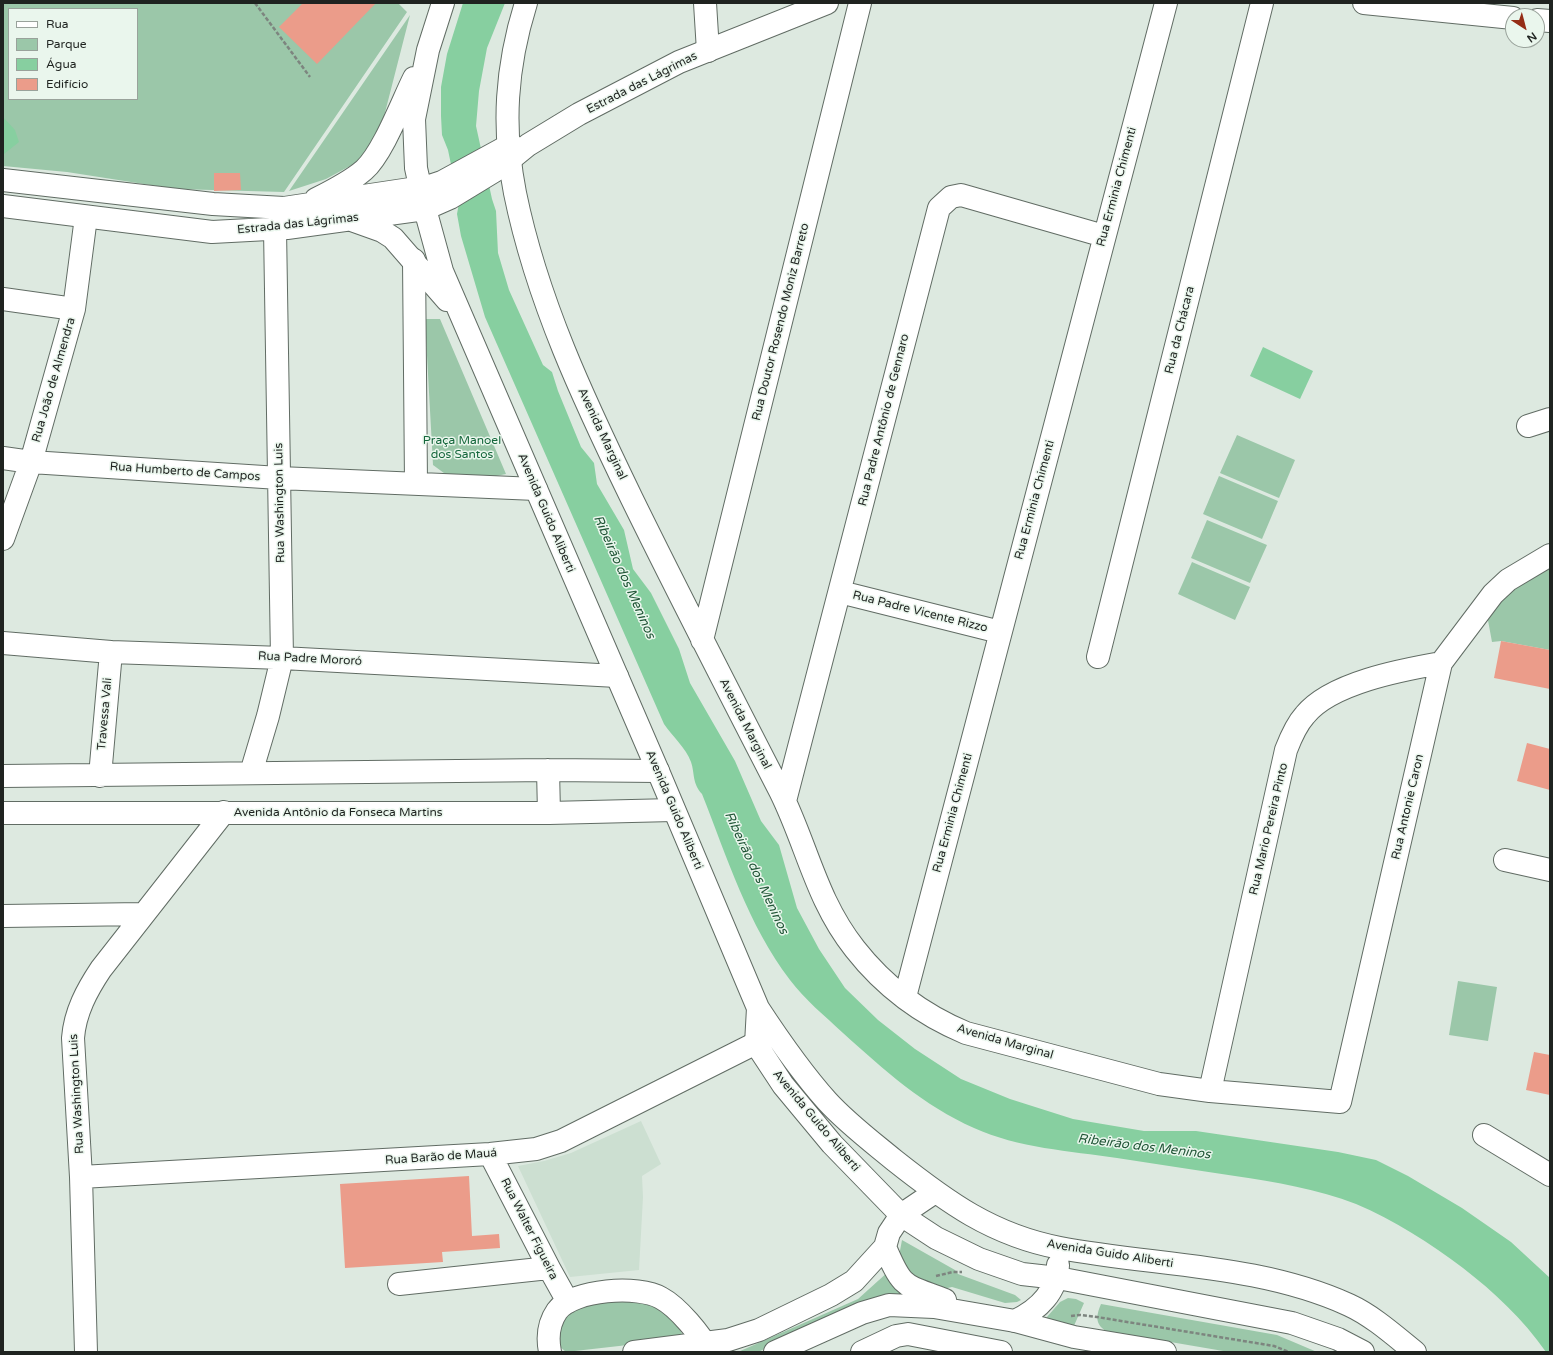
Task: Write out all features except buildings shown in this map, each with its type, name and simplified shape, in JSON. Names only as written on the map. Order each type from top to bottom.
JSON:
[{"type":"street","name":"Avenida Guido Aliberti","points":[[443,3],[428,50],[414,119],[416,168],[442,271],[658,771],[673,810],[758,1008],[775,1033],[809,1080],[829,1103],[861,1133],[935,1192],[984,1223],[1019,1237],[1059,1248],[1261,1277],[1313,1290],[1351,1306],[1390,1332],[1415,1352]]},
{"type":"street","name":"Avenida Marginal","points":[[526,3],[518,28],[510,63],[506,98],[509,154],[515,192],[525,235],[549,315],[592,417],[702,640],[784,801],[818,888],[836,922],[856,950],[881,978],[921,1010],[946,1025],[966,1033],[1158,1084],[1210,1091],[1340,1102]]},
{"type":"street","points":[[705,3],[708,51]]},
{"type":"street","name":"Rua Doutor Rosendo Moniz Barreto","points":[[702,640],[860,3]]},
{"type":"street","name":"Rua Erminia Chimenti","points":[[905,997],[1166,3]]},
{"type":"street","name":"Rua da Chácara","points":[[1098,656],[1262,3]]},
{"type":"street","points":[[1364,3],[1452,7],[1505,17]]},
{"type":"street","name":"Estrada das Lágrimas","points":[[3,206],[212,232],[275,229],[349,219],[449,189],[579,114],[679,62],[819,4]]},
{"type":"street","points":[[302,207],[341,186],[364,170],[374,158],[428,50]]},
{"type":"street","name":"Estrada das Lágrimas","points":[[3,180],[213,204],[284,208],[423,198]]},
{"type":"street","name":"Rua Padre Antônio de Gennaro","points":[[784,801],[840,592],[939,208],[951,197],[961,195],[1104,236]]},
{"type":"street","name":"Rua João de Almendra","points":[[3,538],[31,462],[74,309],[86,217]]},
{"type":"street","points":[[349,219],[382,231],[393,238],[414,260],[463,319]]},
{"type":"street","name":"Rua Washington Luis","points":[[251,773],[268,716],[282,658],[275,229]]},
{"type":"street","points":[[414,260],[416,483]]},
{"type":"street","points":[[3,298],[74,309]]},
{"type":"street","points":[[1528,426],[1550,419]]},
{"type":"street","name":"Rua Humberto de Campos","points":[[3,458],[31,462],[279,478],[536,489]]},
{"type":"street","name":"Rua Antonie Caron","points":[[1340,1102],[1441,663],[1480,609],[1493,594],[1508,580],[1550,554]]},
{"type":"street","name":"Rua Padre Vicente Rizzo","points":[[840,592],[1000,632]]},
{"type":"street","name":"Rua Padre Mororó","points":[[3,643],[111,652],[282,658],[617,676]]},
{"type":"street","name":"Travessa Vali","points":[[100,776],[111,652]]},
{"type":"street","name":"Rua Mario Pereira Pinto","points":[[1210,1091],[1286,750],[1294,730],[1305,714],[1325,698],[1363,681],[1406,669],[1441,663]]},
{"type":"street","points":[[3,776],[548,770],[658,771]]},
{"type":"street","points":[[548,770],[549,813]]},
{"type":"street","name":"Avenida Antônio da Fonseca Martins","points":[[3,813],[549,813],[673,810]]},
{"type":"street","name":"Rua Washington Luis","points":[[86,1352],[81,1177],[73,1038],[74,1023],[86,991],[142,914],[224,812]]},
{"type":"street","points":[[1505,860],[1550,870]]},
{"type":"street","points":[[3,916],[142,914]]},
{"type":"street","name":"Avenida Guido Aliberti","points":[[758,1008],[756,1044],[783,1086],[832,1144],[901,1215],[936,1238],[979,1259],[1022,1274],[1058,1278],[1292,1323],[1338,1339],[1363,1352]]},
{"type":"street","name":"Rua Barão de Mauá","points":[[81,1177],[490,1154],[536,1148],[561,1141],[756,1044],[775,1033]]},
{"type":"street","points":[[1484,1135],[1550,1175]]},
{"type":"street","name":"Rua Walter Figueira","points":[[490,1154],[548,1268],[568,1302]]},
{"type":"street","points":[[634,1352],[707,1348],[759,1330],[831,1294],[854,1281],[885,1247],[889,1234],[901,1215],[935,1192]]},
{"type":"street","points":[[885,1247],[896,1275],[905,1284],[911,1288],[947,1301],[967,1311]]},
{"type":"street","points":[[1015,1321],[1036,1308],[1048,1295],[1058,1278],[1059,1248]]},
{"type":"street","points":[[399,1284],[548,1268]]},
{"type":"street","points":[[550,1352],[548,1329],[557,1310],[568,1302],[598,1293],[634,1290],[650,1293],[662,1298],[671,1305],[707,1348]]},
{"type":"street","points":[[775,1352],[862,1313],[889,1305],[934,1307],[967,1311],[1015,1321],[1074,1337],[1165,1352]]},
{"type":"street","points":[[862,1352],[896,1336],[908,1334],[1002,1352]]},
{"type":"path","points":[[254,3],[310,77]]},
{"type":"path","points":[[930,1278],[953,1272],[967,1274]]},
{"type":"path","points":[[1064,1318],[1080,1315],[1097,1317],[1274,1346],[1289,1352]]},
{"type":"shaded area","points":[[641,1121],[661,1164],[642,1176],[643,1197],[639,1270],[570,1277],[518,1166],[544,1161],[571,1153]]},
{"type":"green space","points":[[3,3],[398,3],[407,12],[284,192],[176,189],[67,172],[3,166]]},
{"type":"green space","points":[[410,15],[379,136],[361,160],[326,179],[289,191]]},
{"type":"green space","name":"Praça Manoel dos Santos","points":[[425,319],[440,319],[506,474],[476,480],[448,476],[433,465]]},
{"type":"green space","points":[[1237,435],[1295,460],[1279,498],[1220,473]]},
{"type":"green space","points":[[1219,476],[1278,501],[1262,539],[1203,514]]},
{"type":"green space","points":[[1207,520],[1267,545],[1250,583],[1191,558]]},
{"type":"green space","points":[[1192,562],[1250,587],[1235,620],[1178,594]]},
{"type":"green space","points":[[1550,564],[1550,650],[1501,641],[1492,642],[1487,615],[1515,584]]},
{"type":"green space","points":[[1458,981],[1497,987],[1488,1041],[1449,1035]]},
{"type":"green space","points":[[902,1240],[955,1270],[958,1274],[1015,1295],[1021,1300],[1017,1302],[1005,1303],[952,1287],[943,1289],[917,1286],[899,1256]]},
{"type":"green space","points":[[889,1271],[904,1296],[869,1300],[758,1352],[738,1352],[858,1299]]},
{"type":"green space","points":[[642,1293],[675,1319],[682,1334],[672,1340],[566,1352],[559,1346],[557,1332],[561,1322],[581,1303]]},
{"type":"green space","points":[[1068,1298],[1076,1299],[1084,1303],[1073,1328],[1040,1325],[1060,1302]]},
{"type":"green space","points":[[1101,1304],[1277,1335],[1317,1352],[1229,1352],[1106,1331],[1098,1323],[1097,1316]]},
{"type":"water","name":"Ribeirão dos Meninos","points":[[463,3],[505,3],[487,48],[479,91],[476,126],[496,211],[498,253],[509,290],[543,365],[552,372],[558,391],[581,447],[594,463],[597,484],[624,530],[633,569],[651,593],[679,649],[690,683],[735,761],[761,821],[779,845],[797,908],[819,949],[845,988],[878,1020],[915,1049],[961,1079],[1010,1099],[1073,1119],[1144,1131],[1196,1131],[1338,1152],[1376,1160],[1408,1176],[1462,1208],[1511,1242],[1550,1278],[1550,1352],[1546,1352],[1528,1328],[1508,1307],[1463,1268],[1411,1233],[1384,1217],[1356,1204],[1312,1190],[1250,1178],[1044,1148],[1008,1140],[974,1128],[938,1109],[889,1074],[815,1008],[790,980],[775,959],[750,914],[702,794],[697,786],[689,757],[664,724],[485,317],[461,236],[457,214],[459,203],[448,150],[442,135],[441,87],[447,54]]},
{"type":"water","points":[[3,117],[15,130],[19,142],[4,154]]},
{"type":"water","points":[[1263,347],[1313,371],[1300,399],[1250,376]]}]
